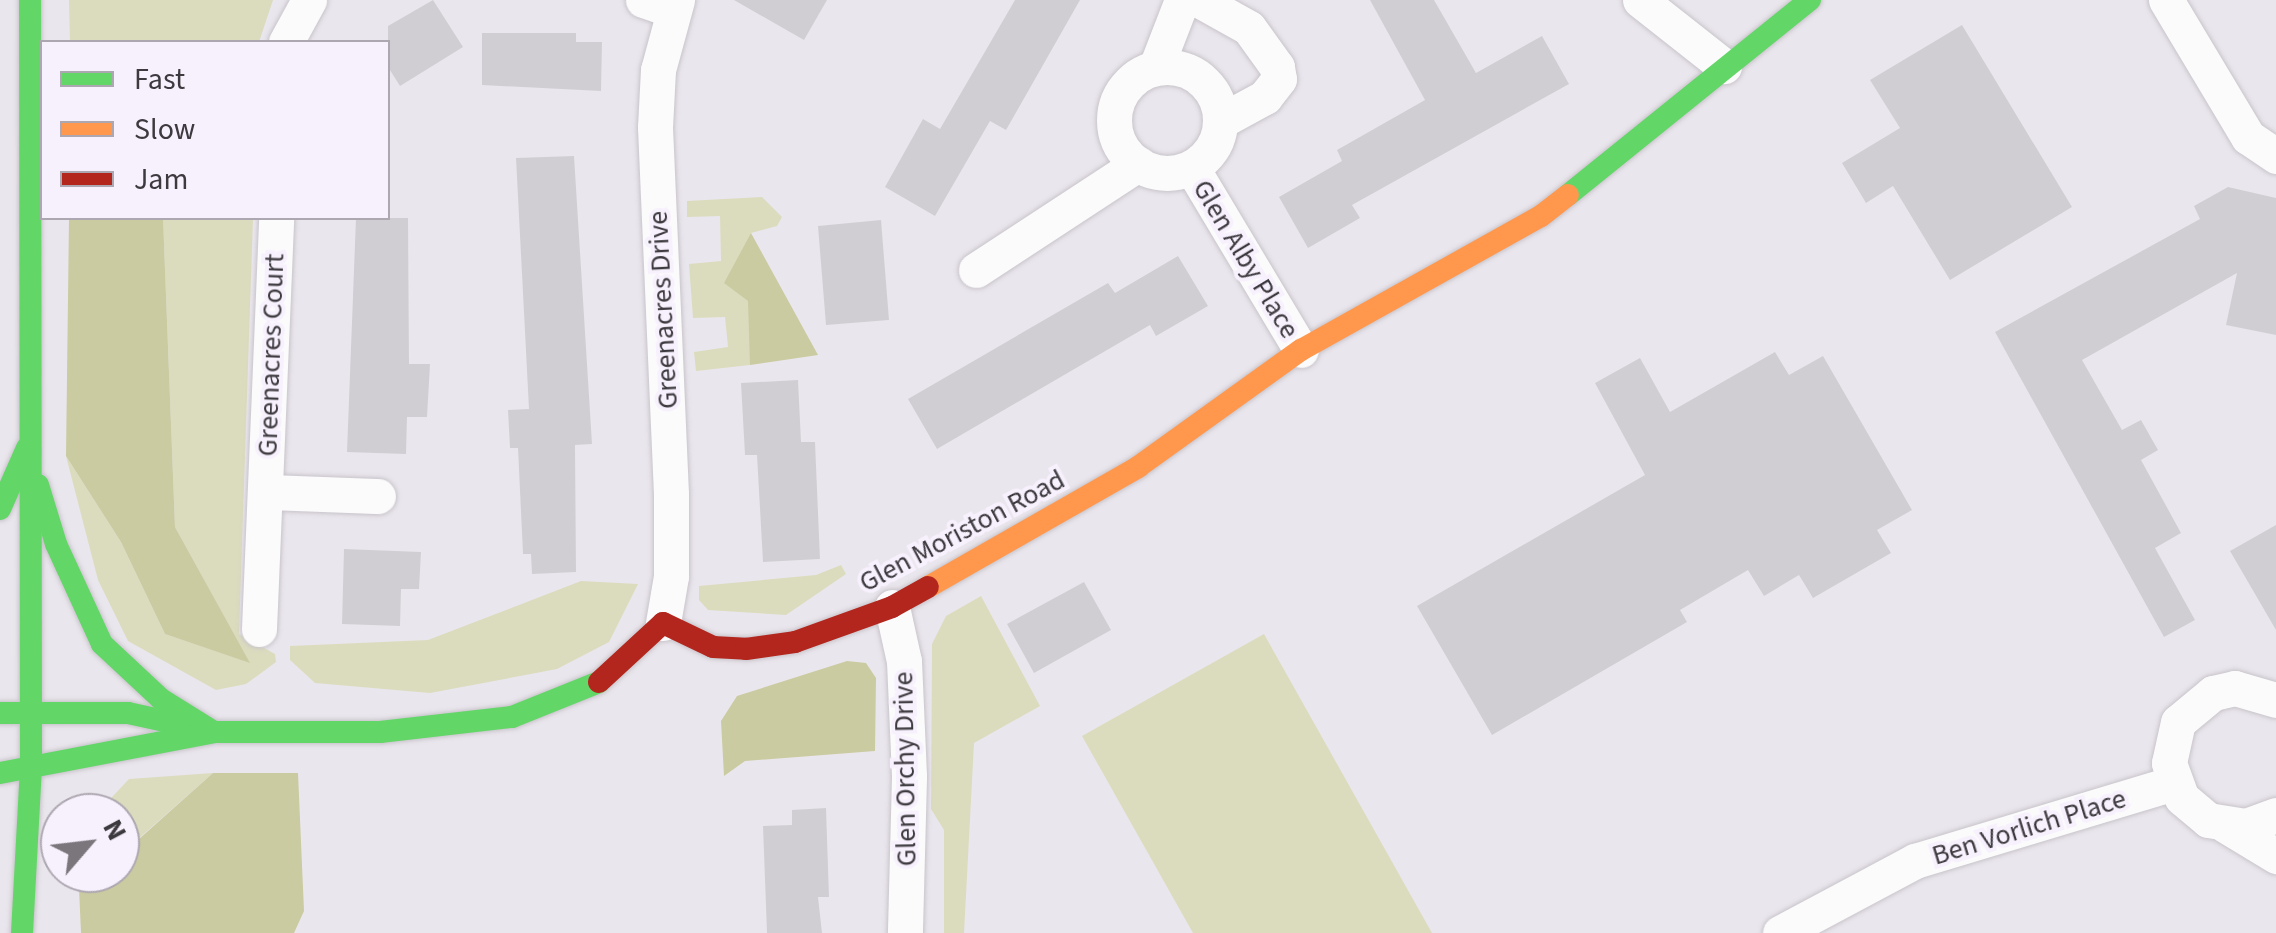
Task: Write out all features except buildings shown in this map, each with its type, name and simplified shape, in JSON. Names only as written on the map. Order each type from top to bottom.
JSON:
[{"type":"street","points":[[22,933],[30,768],[30,0]]},
{"type":"street","points":[[287,40],[308,0]]},
{"type":"street","points":[[1156,68],[1182,0]]},
{"type":"street","points":[[976,270],[1138,164],[1118,140],[1115,110],[1130,82],[1156,68],[1194,73],[1218,102],[1221,121],[1265,97],[1279,79],[1277,66],[1249,28],[1199,0]]},
{"type":"street","points":[[1640,0],[1724,66]]},
{"type":"street","name":"Glen Moriston Road","points":[[663,623],[713,647],[746,649],[794,642],[892,607],[1138,467],[1301,350],[1541,216],[1810,0]]},
{"type":"street","points":[[2166,0],[2248,137],[2276,156]]},
{"type":"street","name":"Greenacres Drive","points":[[663,623],[671,494],[655,126],[664,3]]},
{"type":"street","name":"Glen Alby Place","points":[[1138,164],[1164,173],[1192,168],[1217,140],[1221,121]]},
{"type":"street","name":"Glen Alby Place","points":[[1192,168],[1301,350]]},
{"type":"street","name":"Greenacres Court","points":[[259,629],[276,220]]},
{"type":"street","points":[[0,509],[27,448]]},
{"type":"street","points":[[27,448],[56,544],[102,644],[160,699],[214,732]]},
{"type":"street","name":"Greenacres Court","points":[[266,492],[378,496]]},
{"type":"street","name":"Glen Orchy Drive","points":[[892,607],[904,661],[909,777],[906,933]]},
{"type":"street","points":[[0,774],[214,732],[380,732],[512,716],[566,700],[604,679],[663,623]]},
{"type":"street","points":[[2276,700],[2235,688],[2193,705],[2170,741],[2174,783],[2194,811],[2276,856]]},
{"type":"street","points":[[5,724],[28,709],[128,713],[214,732]]},
{"type":"street","name":"Ben Vorlich Place","points":[[1780,933],[1915,861],[2174,783]]},
{"type":"street","points":[[2224,826],[2246,826],[2276,815]]},
{"type":"green space","points":[[69,0],[273,0],[260,40],[70,40]]},
{"type":"green space","points":[[762,197],[782,217],[777,226],[751,233],[750,365],[696,371],[694,352],[728,347],[725,317],[693,318],[689,264],[721,261],[720,216],[687,217],[687,201]]},
{"type":"green space","points":[[69,220],[163,220],[175,527],[250,663],[165,634],[121,542],[66,456]]},
{"type":"green space","points":[[163,220],[253,220],[239,634],[275,654],[276,662],[246,684],[216,690],[128,641],[98,580],[66,456],[121,542],[165,634],[249,662],[175,527]]},
{"type":"green space","points":[[751,233],[818,355],[750,365],[748,301],[724,283]]},
{"type":"green space","points":[[841,565],[846,574],[786,615],[708,610],[699,600],[699,586],[816,575]]},
{"type":"green space","points":[[581,581],[638,584],[609,642],[557,669],[430,693],[315,683],[290,660],[290,646],[428,640]]},
{"type":"green space","points":[[981,596],[1040,706],[974,743],[964,933],[944,933],[944,830],[931,809],[932,644],[946,616]]},
{"type":"green space","points":[[1264,634],[1432,933],[1193,933],[1082,736]]},
{"type":"green space","points":[[847,661],[866,663],[876,678],[875,751],[745,761],[724,776],[721,721],[737,696]]},
{"type":"green space","points":[[213,773],[140,837],[140,793],[116,793],[129,779]]},
{"type":"green space","points":[[213,773],[298,773],[304,911],[294,933],[81,933],[79,893],[140,893],[140,838]]},
{"type":"traffic: fast","points":[[22,933],[31,769],[30,0]]},
{"type":"traffic: fast","points":[[1568,195],[1810,0]]},
{"type":"traffic: fast","points":[[0,509],[27,448]]},
{"type":"traffic: fast","points":[[38,485],[56,544],[102,644],[161,699],[214,732]]},
{"type":"traffic: fast","points":[[0,773],[214,732],[380,732],[512,717],[599,682]]},
{"type":"traffic: fast","points":[[0,713],[128,713],[188,726]]},
{"type":"traffic: slow","points":[[928,587],[1138,467],[1301,350],[1541,216],[1568,195]]},
{"type":"traffic: jam","points":[[599,682],[663,623],[713,647],[746,649],[795,642],[892,607],[928,587]]}]
